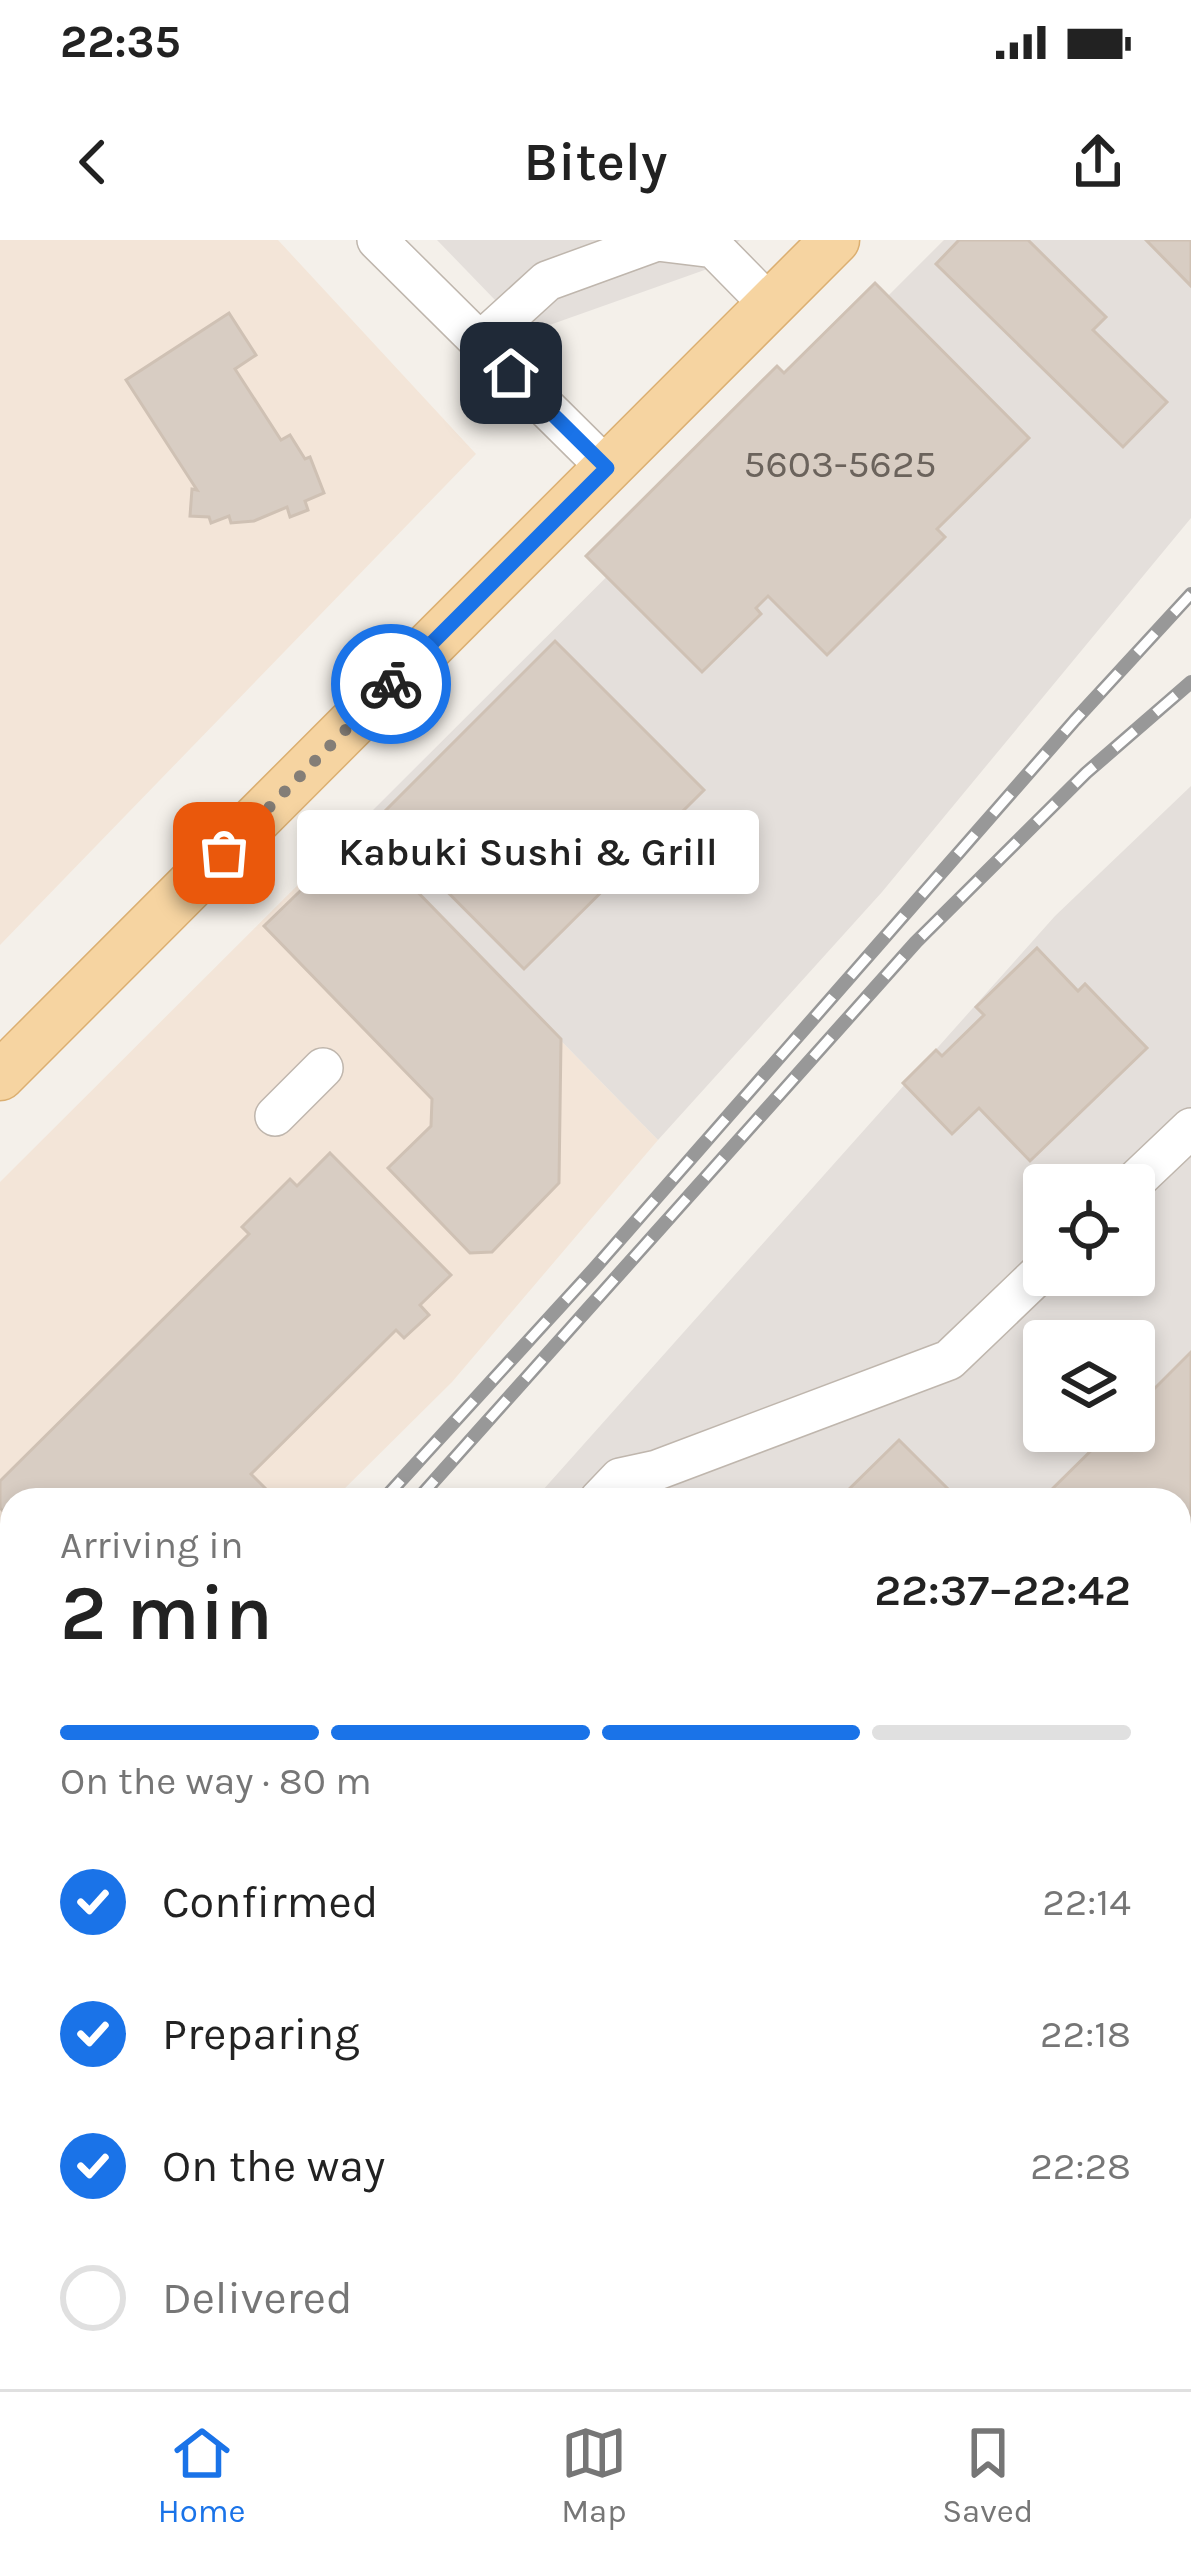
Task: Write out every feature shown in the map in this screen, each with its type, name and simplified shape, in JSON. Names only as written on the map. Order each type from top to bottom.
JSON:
[{"type":"main road","points":[[0,1076],[835,240]]},
{"type":"street","points":[[377,240],[607,468]]},
{"type":"street","points":[[480,342],[547,281],[657,241],[714,248],[770,305]]},
{"type":"street","points":[[275,1116],[323,1067]]},
{"type":"street","points":[[1153,1164],[1191,1127]]},
{"type":"street","points":[[610,1488],[620,1478],[653,1485],[949,1360],[1023,1289]]},
{"type":"shaded area","points":[[0,240],[278,240],[476,454],[0,945]]},
{"type":"shaded area","points":[[437,240],[740,240],[713,267],[527,333]]},
{"type":"shaded area","points":[[944,240],[1191,240],[1191,518],[882,892],[658,1140],[354,829]]},
{"type":"shaded area","points":[[1191,786],[1191,1488],[545,1488],[1055,916]]},
{"type":"shaded area","points":[[354,829],[658,1140],[452,1382],[345,1488],[0,1488],[0,1182]]},
{"type":"building","points":[[959,240],[1028,240],[1106,317],[1093,330],[1167,402],[1123,447],[936,264]]},
{"type":"building","points":[[1146,240],[1191,240],[1191,286]]},
{"type":"building","points":[[875,283],[1029,438],[937,529],[945,537],[827,655],[768,596],[756,608],[761,614],[702,672],[586,556],[777,366],[784,373]]},
{"type":"building","points":[[229,313],[256,355],[235,369],[281,440],[290,435],[305,459],[310,457],[324,493],[305,501],[308,510],[290,517],[287,507],[254,521],[231,523],[229,516],[211,523],[209,517],[190,516],[192,489],[197,490],[126,380]]},
{"type":"building","points":[[555,641],[704,790],[524,969],[376,820]]},
{"type":"building","points":[[360,833],[561,1039],[559,1183],[492,1252],[470,1253],[388,1168],[431,1126],[432,1099],[264,926]]},
{"type":"building","points":[[1037,948],[1078,991],[1085,984],[1147,1048],[1030,1161],[979,1108],[952,1134],[903,1083],[936,1050],[942,1056],[984,1015],[976,1007]]},
{"type":"building","points":[[330,1153],[451,1275],[420,1305],[429,1315],[404,1338],[396,1330],[251,1474],[265,1488],[0,1488],[0,1481],[249,1234],[242,1227],[290,1179],[297,1186]]},
{"type":"building","points":[[1191,1352],[1191,1488],[1053,1488],[1090,1452],[1155,1452],[1155,1388]]},
{"type":"building","points":[[899,1440],[947,1488],[850,1488]]},
{"type":"railway","points":[[394,1488],[1191,594]]},
{"type":"railway","points":[[428,1488],[916,942],[1086,773],[1191,682]]},
{"type":"way so far","points":[[224,853],[391,684]]},
{"type":"place","name":"Kabuki Sushi & Grill","points":[[224,853]]},
{"type":"route","points":[[391,684],[607,468],[511,373]]}]
